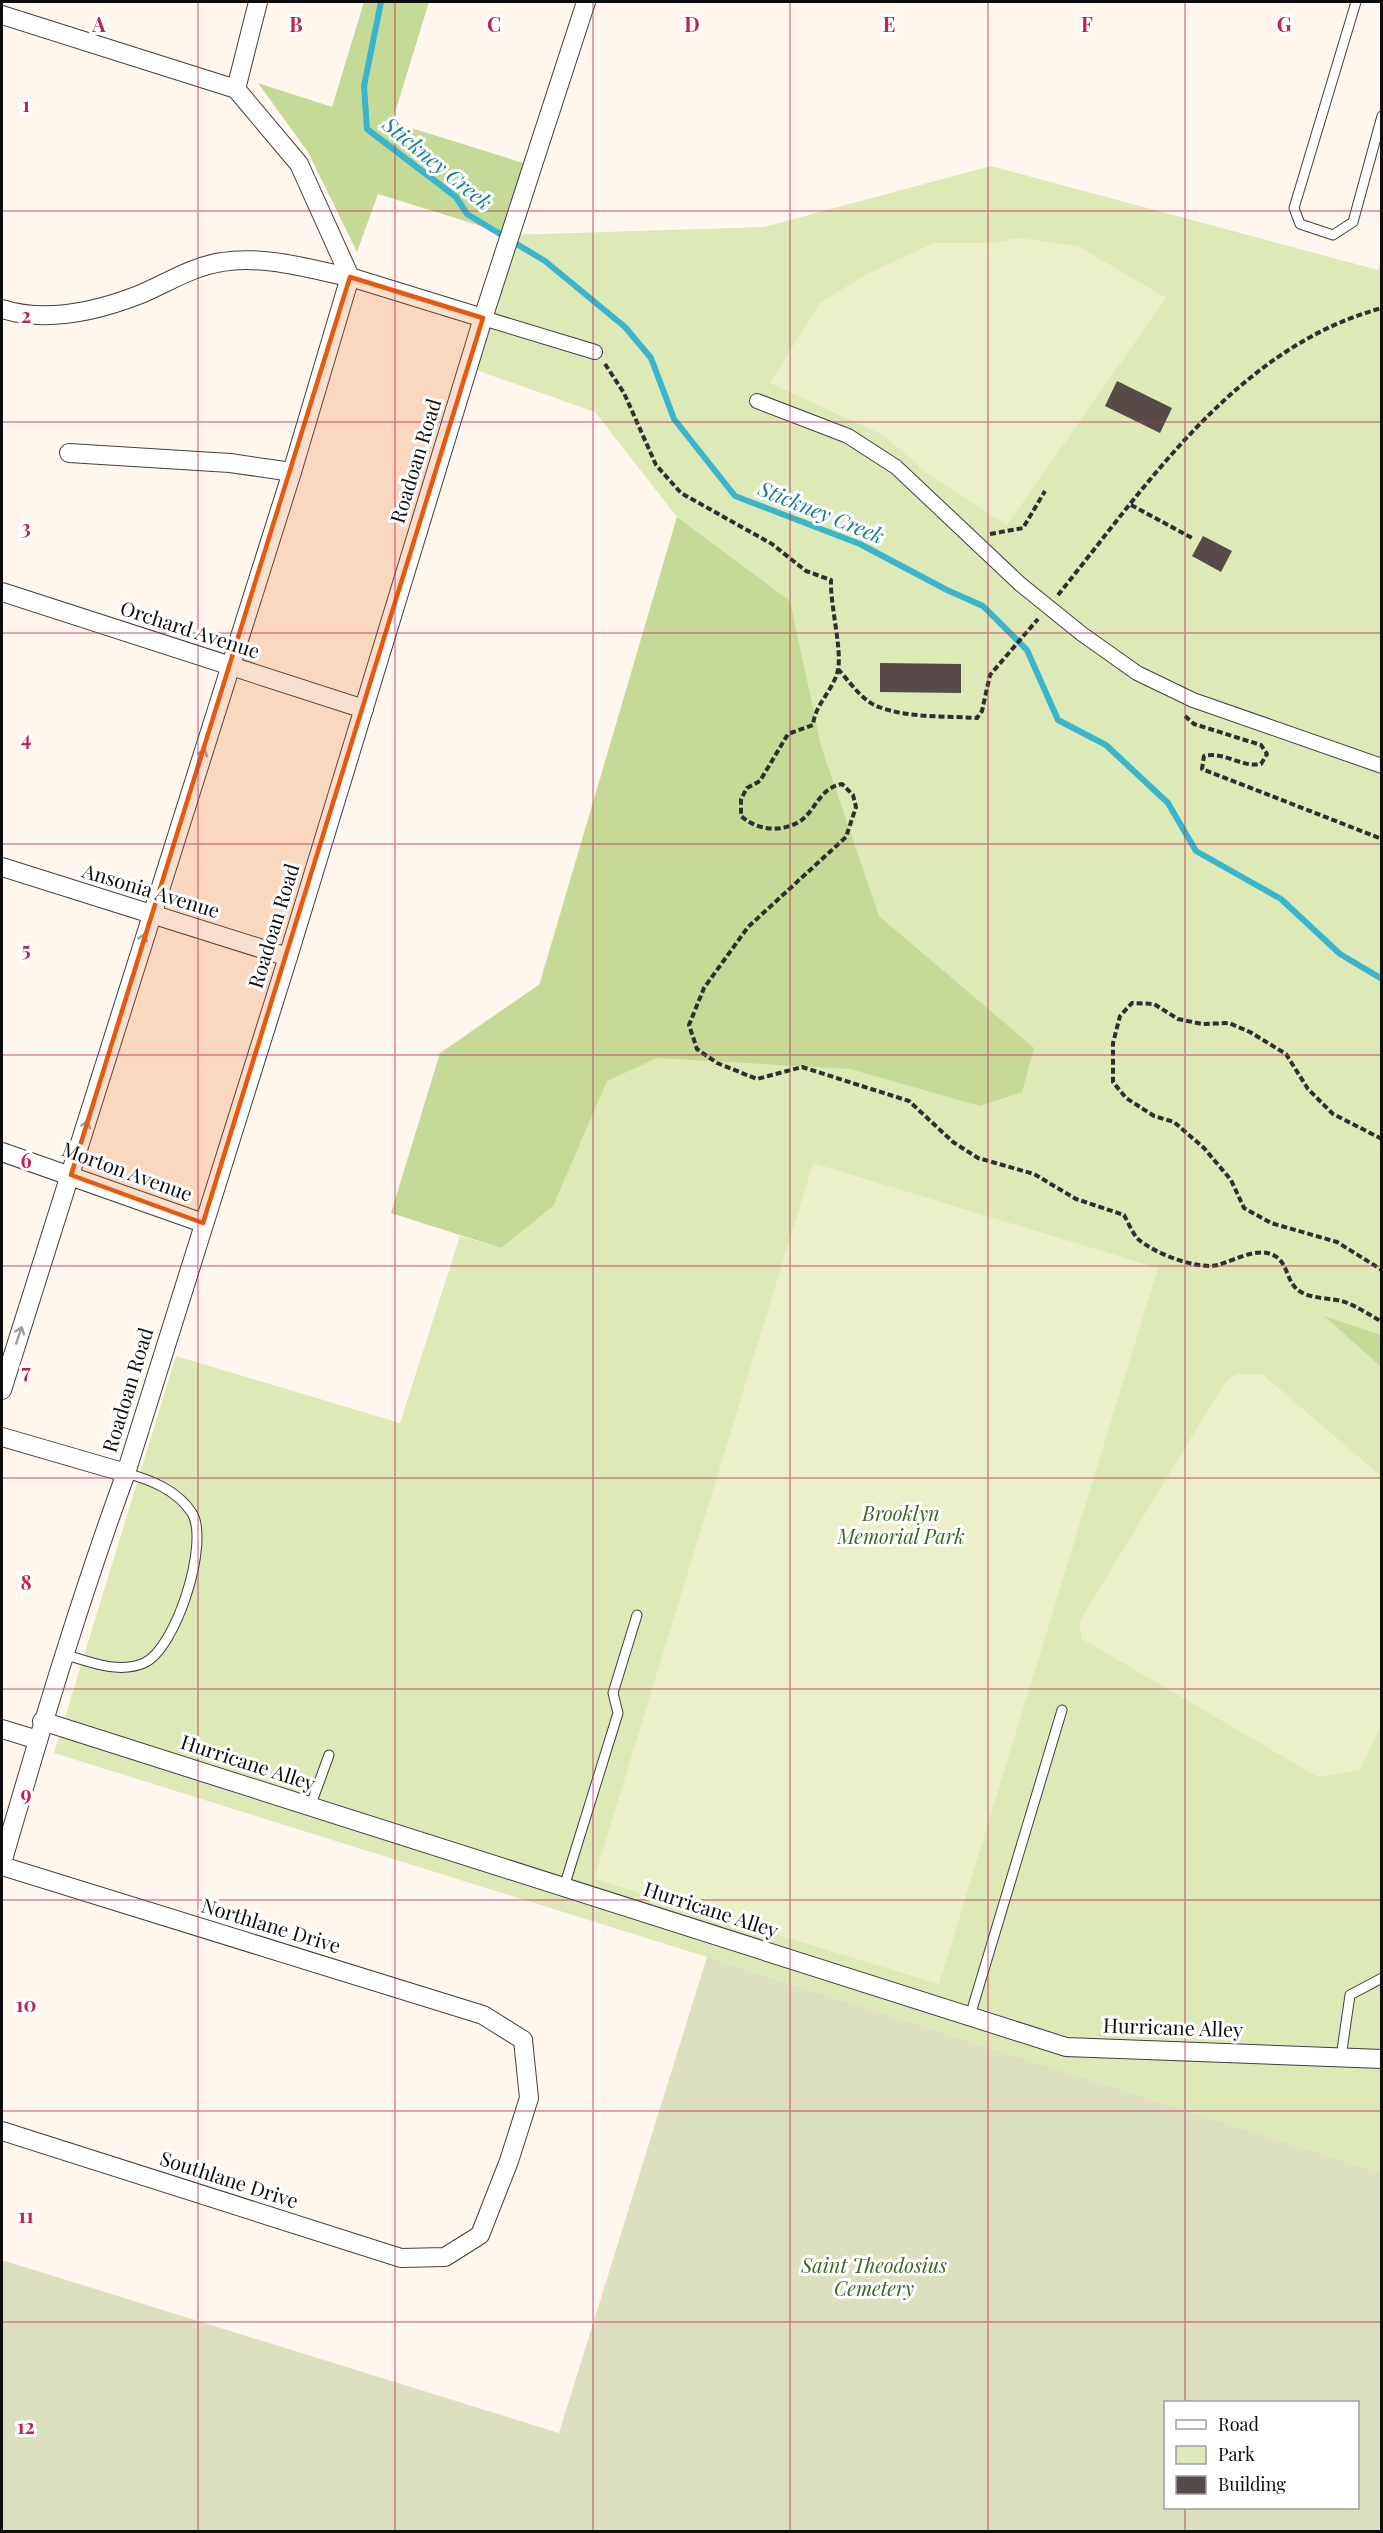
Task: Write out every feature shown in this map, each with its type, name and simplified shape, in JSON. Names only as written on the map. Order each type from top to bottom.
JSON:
[{"type":"street","points":[[236,88],[258,2]]},
{"type":"street","name":"Roadoan Road","points":[[2,1864],[42,1721],[102,1535],[126,1473],[288,957],[483,318],[586,2]]},
{"type":"street","points":[[2,15],[236,88],[299,164],[350,277],[292,472],[2,1390]]},
{"type":"street","points":[[2,309],[16,314],[83,313],[141,294],[178,276],[222,262],[266,261],[350,277],[595,352]]},
{"type":"street","points":[[758,401],[848,436],[896,466],[1048,607],[1137,673],[1182,695],[1382,766]]},
{"type":"street","points":[[69,453],[231,463],[292,472]]},
{"type":"street","name":"Orchard Avenue","points":[[2,592],[230,668],[364,709]]},
{"type":"street","name":"Ansonia Avenue","points":[[2,867],[288,957]]},
{"type":"street","name":"Morton Avenue","points":[[2,1152],[203,1223]]},
{"type":"street","points":[[2,1437],[126,1473]]},
{"type":"street","name":"Hurricane Alley","points":[[42,1721],[1066,2047],[1382,2058]]},
{"type":"street","points":[[2,1729],[38,1740]]},
{"type":"street","name":"Northlane Drive","points":[[2,1864],[483,2015],[523,2040],[529,2098],[509,2161],[480,2235],[446,2257]]},
{"type":"street","name":"Southlane Drive","points":[[2,2132],[401,2258],[446,2257]]},
{"type":"lane","points":[[1356,2],[1294,208],[1300,224],[1333,235],[1353,222],[1382,116]]},
{"type":"lane","points":[[64,1654],[94,1664],[125,1668],[146,1663],[162,1649],[172,1633],[195,1557],[199,1533],[192,1514],[175,1494],[150,1480],[126,1473]]},
{"type":"lane","points":[[564,1887],[618,1713],[613,1693],[636,1615]]},
{"type":"lane","points":[[970,2016],[1062,1710]]},
{"type":"lane","points":[[310,1807],[329,1755]]},
{"type":"lane","points":[[1341,2057],[1350,1995],[1382,1978]]},
{"type":"path","points":[[838,669],[877,707],[925,715],[976,718],[982,711],[990,675],[1203,422],[1246,379],[1351,316],[1382,308]]},
{"type":"path","points":[[595,352],[624,393],[656,465],[681,493],[772,544],[806,571],[831,580],[838,669],[831,687],[814,712],[813,725],[788,734],[760,781],[747,788],[741,799],[741,816],[752,826],[768,829],[798,823],[830,787],[842,784],[853,795],[856,807],[846,837],[748,927],[704,988],[689,1025],[697,1049],[717,1063],[757,1079],[802,1067],[909,1101],[953,1142],[978,1158],[1034,1174],[1076,1199],[1124,1215],[1137,1238],[1153,1249],[1185,1263],[1215,1266],[1237,1257],[1258,1253],[1275,1256],[1284,1265],[1292,1286],[1303,1294],[1346,1303],[1382,1322]]},
{"type":"path","points":[[971,538],[1023,528],[1045,491]]},
{"type":"path","points":[[1131,505],[1194,539]]},
{"type":"path","points":[[1182,695],[1178,706],[1194,724],[1261,745],[1267,754],[1261,764],[1252,766],[1216,753],[1204,756],[1202,769],[1382,839]]},
{"type":"path","points":[[1382,1139],[1333,1114],[1308,1089],[1286,1054],[1250,1032],[1229,1023],[1202,1024],[1178,1019],[1154,1004],[1132,1003],[1120,1016],[1113,1043],[1113,1082],[1126,1098],[1154,1116],[1174,1122],[1204,1148],[1231,1180],[1244,1208],[1271,1224],[1337,1242],[1382,1270]]},
{"type":"highlighted area","points":[[350,277],[483,318],[203,1223],[71,1175]]},
{"type":"green space","points":[[364,2],[429,2],[392,122],[533,166],[510,235],[378,194],[357,252],[308,152],[258,83],[332,107]]},
{"type":"green space","name":"Brooklyn Memorial Park","points":[[991,166],[1378,270],[1381,260],[1381,1335],[1325,1317],[1381,1367],[1381,2173],[707,1957],[54,1753],[176,1356],[400,1423],[460,1236],[501,1248],[519,1052],[677,517],[595,412],[468,367],[510,235],[764,227]]},
{"type":"green space","points":[[1018,238],[1078,246],[1166,298],[1007,525],[928,474],[883,435],[770,383],[819,304],[865,275],[934,243],[993,243]]},
{"type":"green space","points":[[677,517],[790,601],[821,746],[879,916],[1034,1048],[1022,1092],[980,1106],[850,1069],[657,1058],[607,1081],[553,1206],[501,1248],[391,1213],[440,1053],[540,984]]},
{"type":"green space","points":[[813,1163],[1158,1268],[939,1984],[594,1879]]},
{"type":"green space","points":[[1324,1316],[1381,1335],[1381,1367]]},
{"type":"green space","points":[[1236,1374],[1262,1374],[1381,1476],[1381,1726],[1360,1770],[1318,1777],[1082,1639],[1079,1622],[1224,1384]]},
{"type":"green space","name":"Saint Theodosius Cemetery","points":[[707,1957],[1381,2173],[1381,2531],[2,2531],[2,2260],[559,2433]]},
{"type":"building","points":[[1117,381],[1172,408],[1160,433],[1105,406]]},
{"type":"building","points":[[1203,536],[1232,551],[1221,572],[1192,556]]},
{"type":"building","points":[[880,663],[961,664],[961,693],[880,692]]},
{"type":"waterway","name":"Stickney Creek","points":[[381,2],[364,86],[367,129],[456,197],[467,214],[545,261],[625,327],[651,358],[674,419],[735,496],[860,544],[947,590],[983,606],[1027,650],[1058,720],[1106,745],[1168,803],[1196,851],[1281,899],[1340,954],[1382,979]]}]
